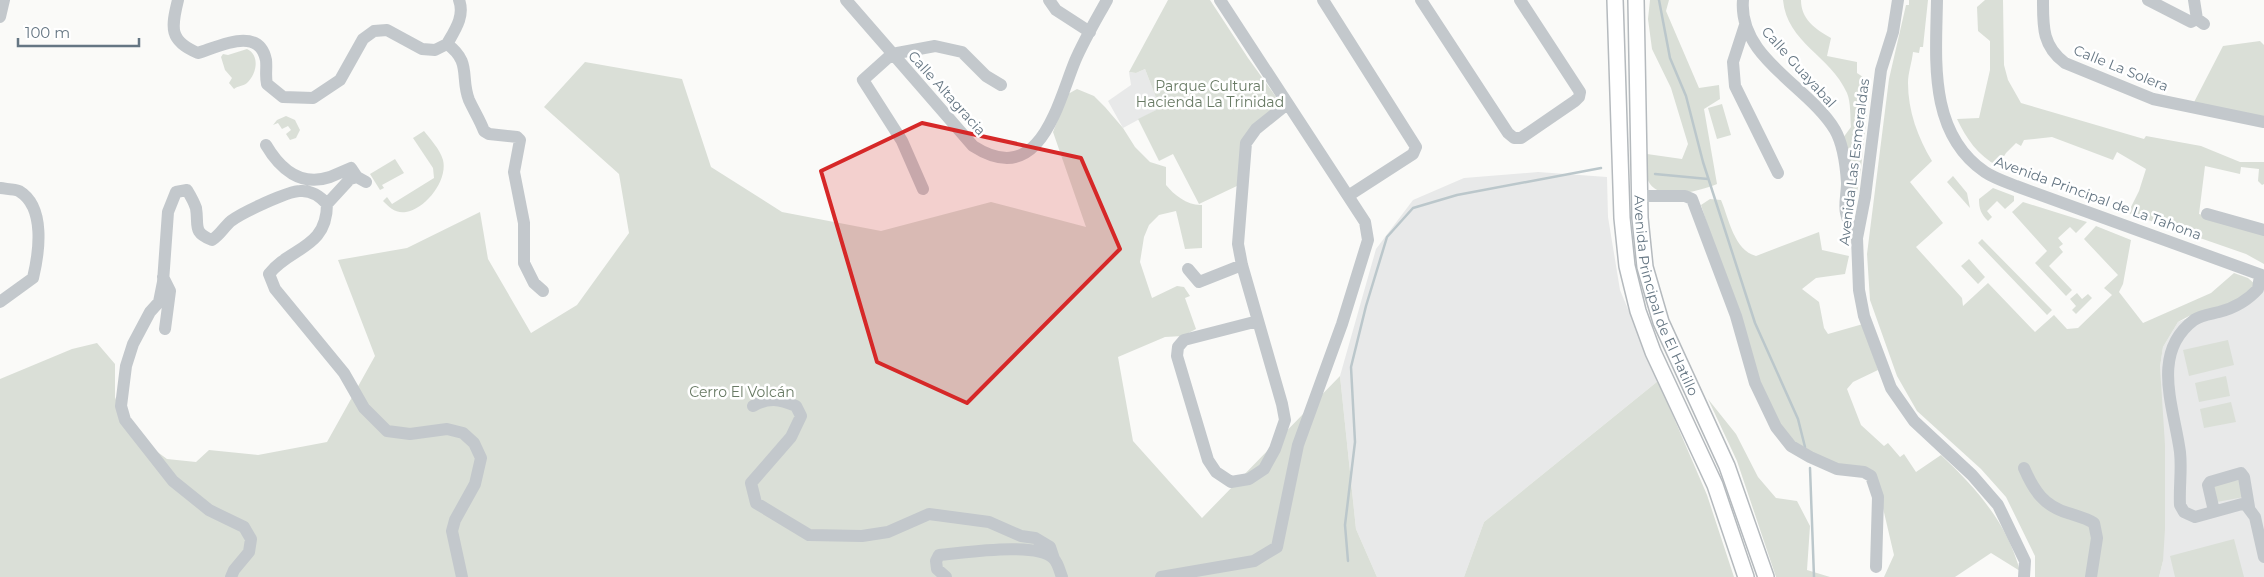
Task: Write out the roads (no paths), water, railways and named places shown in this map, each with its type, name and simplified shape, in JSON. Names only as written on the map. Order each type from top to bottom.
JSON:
[{"type":"main road","name":"Avenida Principal de El Hatillo","points":[[1615,0],[1622,218],[1627,266],[1638,311],[1654,352],[1715,485],[1746,577]]},
{"type":"main road","name":"Avenida Principal de El Hatillo","points":[[1636,0],[1641,245],[1645,268],[1661,322],[1728,466],[1766,577]]},
{"type":"street","points":[[0,17],[4,0]]},
{"type":"street","points":[[178,0],[173,29],[177,40],[185,48],[198,53],[234,41],[251,40],[260,46],[266,61],[266,84],[283,97],[313,98],[340,80],[363,39],[374,31],[387,30],[422,49],[434,50],[447,44],[457,28],[462,10],[459,0]]},
{"type":"street","name":"Calle Altagracia","points":[[846,0],[973,146],[992,156],[1008,158],[1026,151],[1045,133],[1058,110],[1075,61],[1107,0]]},
{"type":"street","points":[[1050,0],[1056,10],[1090,32]]},
{"type":"street","points":[[1161,577],[1254,561],[1276,547],[1298,445],[1342,324],[1368,240],[1366,222],[1220,0]]},
{"type":"street","points":[[1323,0],[1416,147],[1413,154],[1348,196]]},
{"type":"street","points":[[1421,0],[1508,133],[1514,138],[1520,138],[1580,97],[1580,92],[1520,0]]},
{"type":"street","name":"Calle Guayabal","points":[[1743,0],[1742,13],[1751,40],[1836,132],[1844,160],[1847,181],[1846,211],[1850,226],[1857,238]]},
{"type":"street","name":"Avenida Las Esmeraldas","points":[[1898,0],[1893,32],[1881,70],[1869,151],[1865,197],[1857,238],[1858,290],[1864,316],[1891,388],[1914,421],[1972,476],[1998,505],[2024,561],[2024,577]]},
{"type":"street","name":"Avenida Principal de La Tahona","points":[[1937,0],[1939,100],[1949,130],[1976,165],[2016,186],[2262,275]]},
{"type":"street","name":"Calle La Solera","points":[[2043,0],[2043,24],[2047,43],[2058,58],[2065,63],[2153,99],[2264,122]]},
{"type":"street","points":[[2148,0],[2191,22],[2200,22],[2194,0]]},
{"type":"street","points":[[1745,25],[1733,62],[1735,86],[1778,172]]},
{"type":"street","points":[[447,44],[458,52],[465,67],[468,99],[484,132],[517,137],[520,140],[514,172],[524,223],[524,263],[534,283],[542,291]]},
{"type":"street","points":[[924,189],[902,141],[863,80],[892,54],[935,46],[962,52],[986,76],[1001,85]]},
{"type":"street","points":[[1258,321],[1184,340],[1178,347],[1177,356],[1181,372],[1208,460],[1216,472],[1231,482],[1249,479],[1264,469],[1275,449],[1285,420],[1258,321],[1242,265],[1238,237],[1246,143],[1256,129],[1287,104]]},
{"type":"street","points":[[266,145],[283,169],[293,176],[320,179],[351,168],[362,179],[350,179],[327,204]]},
{"type":"street","points":[[0,188],[19,191],[33,206],[38,229],[37,261],[33,278],[0,302]]},
{"type":"street","points":[[231,577],[234,570],[249,552],[250,539],[244,527],[208,510],[173,481],[125,420],[121,406],[126,366],[133,344],[150,312],[159,302],[168,212],[176,192],[187,190],[196,207],[196,226],[198,231],[201,236],[212,240],[221,234],[231,221],[300,191],[318,194],[327,204],[327,217],[315,238],[303,249],[277,264],[270,274],[275,289],[344,373],[364,408],[387,431],[410,434],[447,429],[463,433],[474,443],[481,458],[475,484],[455,520],[452,531],[462,577]]},
{"type":"street","points":[[1640,197],[1692,199],[1736,316],[1755,383],[1776,427],[1791,446],[1837,469],[1864,472],[1871,476],[1878,497],[1876,567]]},
{"type":"street","points":[[2207,214],[2264,230]]},
{"type":"street","points":[[1188,269],[1199,282],[1242,265]]},
{"type":"street","points":[[2249,507],[2242,504],[2195,517],[2184,512],[2180,505],[2180,452],[2169,393],[2168,365],[2170,353],[2179,334],[2196,318],[2234,308],[2253,295],[2258,289],[2262,275]]},
{"type":"street","points":[[163,277],[170,291],[165,329]]},
{"type":"street","points":[[753,406],[764,400],[782,400],[796,406],[801,416],[791,437],[751,483],[756,503],[809,535],[862,536],[888,532],[929,514],[989,522],[1022,536],[1035,538],[1050,547],[1062,577]]},
{"type":"street","points":[[2024,468],[2033,488],[2041,499],[2054,508],[2094,523],[2097,538],[2091,577]]},
{"type":"street","points":[[2214,511],[2208,485],[2210,482],[2241,473],[2244,477],[2249,507],[2255,518],[2264,556]]},
{"type":"street","points":[[946,577],[937,569],[936,561],[939,555],[1028,548],[1044,552],[1054,559]]},
{"type":"waterway","points":[[1659,0],[1670,58],[1686,96],[1703,162],[1755,323],[1798,419],[1805,447]]},
{"type":"waterway","points":[[1348,561],[1345,525],[1355,442],[1351,367],[1366,306],[1387,237],[1413,208],[1457,195],[1601,168]]},
{"type":"waterway","points":[[1655,174],[1708,179]]},
{"type":"waterway","points":[[1810,468],[1814,577]]},
{"type":"park label","name":"Parque Cultural Hacienda La Trinidad","points":[[1210,94]]},
{"type":"park label","name":"Cerro El Volcán","points":[[742,392]]}]
